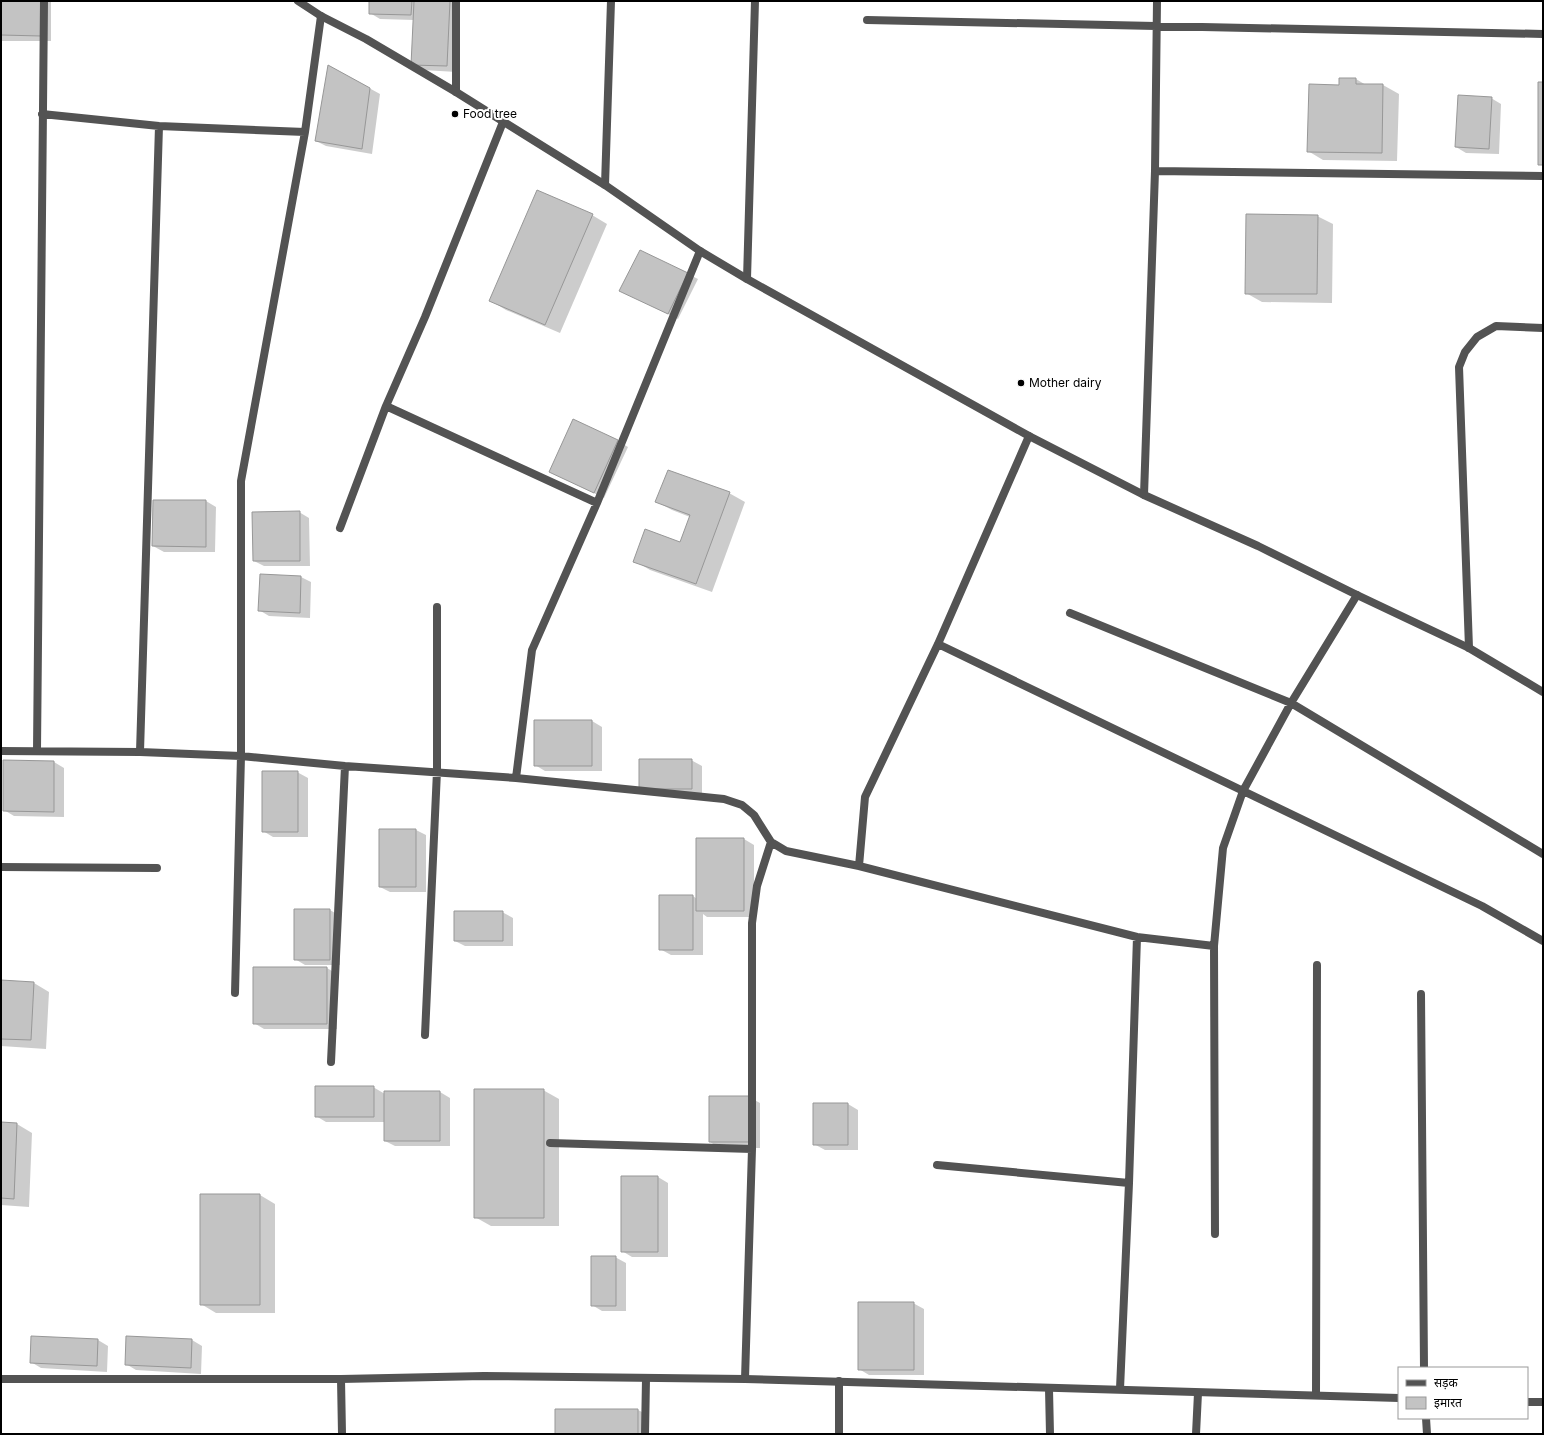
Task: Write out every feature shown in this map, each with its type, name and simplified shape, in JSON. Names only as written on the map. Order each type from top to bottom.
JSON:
[{"type":"street","points":[[37,751],[44,1]]},
{"type":"street","points":[[298,1],[321,16],[366,39],[456,92],[605,185],[700,251],[1029,436],[1144,495],[1258,546],[1469,648],[1543,692]]},
{"type":"street","points":[[456,1],[456,92]]},
{"type":"street","points":[[605,185],[611,1]]},
{"type":"street","points":[[748,279],[755,1]]},
{"type":"street","points":[[1144,495],[1155,171],[1156,26],[1158,1]]},
{"type":"street","points":[[235,993],[240,756],[241,482],[305,132],[321,16]]},
{"type":"street","points":[[866,20],[1543,34]]},
{"type":"street","points":[[42,114],[159,126],[305,132]]},
{"type":"street","points":[[340,528],[386,406],[425,317],[503,122]]},
{"type":"street","points":[[140,752],[159,126]]},
{"type":"street","points":[[1155,171],[1543,176]]},
{"type":"street","points":[[516,778],[532,650],[597,502],[700,251]]},
{"type":"street","points":[[1469,648],[1459,367],[1465,352],[1478,338],[1496,326],[1543,328]]},
{"type":"street","points":[[386,406],[597,502]]},
{"type":"street","points":[[859,866],[865,797],[938,644],[1029,436]]},
{"type":"street","points":[[1215,1234],[1214,946],[1223,848],[1243,791],[1291,703],[1357,595]]},
{"type":"street","points":[[425,1035],[437,772],[437,607]]},
{"type":"street","points":[[1070,613],[1291,703],[1543,854]]},
{"type":"street","points":[[938,644],[1482,906],[1543,941]]},
{"type":"street","points":[[1,750],[140,752],[240,756],[345,766],[516,778],[724,799],[742,805],[754,815],[771,842],[786,851],[859,866],[1137,936],[1214,946]]},
{"type":"street","points":[[331,1062],[345,766]]},
{"type":"street","points":[[745,1379],[752,1149],[752,923],[757,886],[771,842]]},
{"type":"street","points":[[1,867],[157,868]]},
{"type":"street","points":[[1120,1389],[1129,1183],[1137,936]]},
{"type":"street","points":[[1316,1395],[1317,965]]},
{"type":"street","points":[[1421,994],[1424,1367]]},
{"type":"street","points":[[550,1143],[752,1149]]},
{"type":"street","points":[[937,1165],[1129,1183]]},
{"type":"street","points":[[1,1379],[341,1379],[484,1376],[745,1379],[1398,1398]]},
{"type":"street","points":[[341,1379],[342,1434]]},
{"type":"street","points":[[645,1434],[646,1379]]},
{"type":"street","points":[[839,1381],[839,1434]]},
{"type":"street","points":[[1049,1388],[1050,1434]]},
{"type":"street","points":[[1196,1434],[1198,1393]]},
{"type":"street","points":[[1528,1402],[1543,1402]]},
{"type":"street","points":[[1426,1419],[1427,1434]]},
{"type":"building","points":[[1,1],[41,1],[41,36],[1,35]]},
{"type":"building","points":[[369,1],[412,1],[411,15],[369,14]]},
{"type":"building","points":[[414,1],[450,1],[447,66],[411,65]]},
{"type":"building","points":[[328,65],[370,88],[362,149],[315,141]]},
{"type":"building","points":[[1339,78],[1356,78],[1356,84],[1383,84],[1382,153],[1307,152],[1309,84],[1339,85]]},
{"type":"building","points":[[1538,82],[1543,82],[1543,165],[1538,165]]},
{"type":"building","points":[[1458,95],[1492,97],[1489,149],[1455,147]]},
{"type":"building","points":[[537,190],[593,214],[545,325],[489,301]]},
{"type":"building","points":[[1246,214],[1318,215],[1317,294],[1245,294]]},
{"type":"building","points":[[640,250],[688,273],[668,314],[619,291]]},
{"type":"building","points":[[573,419],[618,440],[594,493],[549,472]]},
{"type":"building","points":[[668,470],[730,492],[696,584],[633,562],[645,529],[680,542],[690,515],[655,502]]},
{"type":"building","points":[[153,500],[206,500],[206,547],[152,546]]},
{"type":"building","points":[[300,511],[300,561],[253,561],[252,512]]},
{"type":"building","points":[[260,574],[301,576],[300,613],[258,611]]},
{"type":"building","points":[[534,720],[592,720],[592,766],[534,766]]},
{"type":"building","points":[[639,759],[692,759],[692,789],[639,789]]},
{"type":"building","points":[[3,760],[54,761],[54,812],[3,811]]},
{"type":"building","points":[[262,771],[298,771],[298,832],[262,832]]},
{"type":"building","points":[[379,829],[416,829],[416,887],[379,887]]},
{"type":"building","points":[[696,838],[744,838],[744,911],[696,911]]},
{"type":"building","points":[[659,895],[693,895],[693,950],[659,950]]},
{"type":"building","points":[[294,909],[330,909],[330,960],[294,960]]},
{"type":"building","points":[[454,911],[503,911],[503,941],[454,941]]},
{"type":"building","points":[[253,967],[327,967],[327,1024],[253,1024]]},
{"type":"building","points":[[1,980],[34,982],[31,1040],[1,1039]]},
{"type":"building","points":[[315,1086],[374,1086],[374,1117],[315,1117]]},
{"type":"building","points":[[474,1089],[544,1089],[544,1218],[474,1218]]},
{"type":"building","points":[[384,1091],[440,1091],[440,1141],[384,1141]]},
{"type":"building","points":[[709,1096],[750,1096],[750,1142],[709,1142]]},
{"type":"building","points":[[813,1103],[848,1103],[848,1145],[813,1145]]},
{"type":"building","points":[[1,1122],[17,1123],[14,1199],[1,1198]]},
{"type":"building","points":[[621,1176],[658,1176],[658,1252],[621,1252]]},
{"type":"building","points":[[200,1194],[260,1194],[260,1305],[200,1305]]},
{"type":"building","points":[[591,1256],[616,1256],[616,1306],[591,1306]]},
{"type":"building","points":[[858,1302],[914,1302],[914,1370],[858,1370]]},
{"type":"building","points":[[31,1336],[98,1339],[97,1366],[30,1363]]},
{"type":"building","points":[[126,1336],[192,1339],[191,1368],[125,1365]]},
{"type":"building","points":[[555,1409],[638,1409],[638,1434],[555,1434]]},
{"type":"place","name":"Food tree","points":[[455,114]]},
{"type":"place","name":"Mother dairy","points":[[1021,383]]}]
